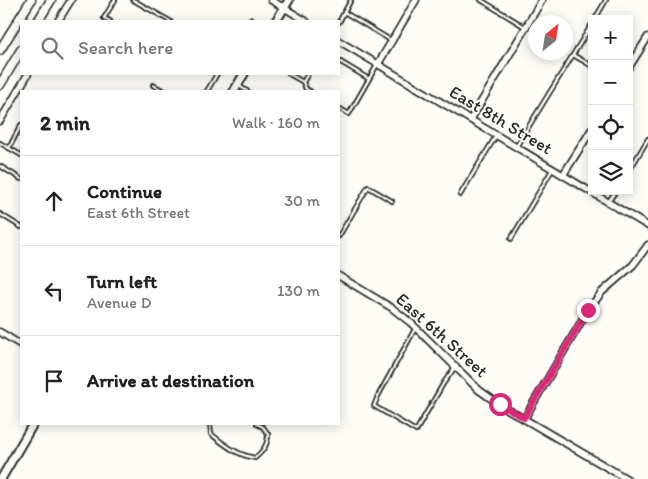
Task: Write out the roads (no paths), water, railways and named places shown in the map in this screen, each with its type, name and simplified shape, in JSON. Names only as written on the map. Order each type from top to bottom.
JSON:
[{"type":"main road","points":[[0,50],[31,0]]},
{"type":"main road","points":[[39,20],[51,0]]},
{"type":"main road","points":[[0,85],[20,52]]},
{"type":"street","points":[[59,20],[71,0]]},
{"type":"street","points":[[271,0],[304,20]]},
{"type":"street","points":[[277,20],[289,0]]},
{"type":"street","points":[[378,64],[416,0]]},
{"type":"street","points":[[470,119],[542,0]]},
{"type":"street","points":[[633,61],[648,37]]},
{"type":"street","name":"East 8th Street","points":[[340,42],[648,226]]},
{"type":"street","points":[[0,121],[27,75]]},
{"type":"street","points":[[235,88],[243,75]]},
{"type":"street","points":[[563,175],[588,135]]},
{"type":"street","points":[[524,418],[588,310],[602,292],[634,265],[648,245]]},
{"type":"street","name":"East 6th Street","points":[[340,277],[392,308],[416,328],[479,390],[627,479]]},
{"type":"street","points":[[0,332],[20,344]]},
{"type":"street","points":[[1,479],[32,425]]},
{"type":"lane","points":[[108,20],[104,18],[115,0]]},
{"type":"lane","points":[[133,0],[168,20]]},
{"type":"lane","points":[[340,20],[351,0]]},
{"type":"lane","points":[[481,0],[526,27]]},
{"type":"lane","points":[[597,15],[606,0]]},
{"type":"lane","points":[[344,12],[392,41]]},
{"type":"lane","points":[[588,31],[573,55],[588,64]]},
{"type":"lane","points":[[516,147],[570,60]]},
{"type":"lane","points":[[340,62],[369,79]]},
{"type":"lane","points":[[340,109],[349,114],[378,64]]},
{"type":"lane","points":[[207,90],[216,75]]},
{"type":"lane","points":[[291,75],[303,82],[308,90]]},
{"type":"lane","points":[[303,82],[307,75]]},
{"type":"lane","points":[[153,85],[162,90]]},
{"type":"lane","points":[[14,96],[20,99]]},
{"type":"lane","points":[[9,148],[20,128]]},
{"type":"lane","points":[[460,196],[497,135]]},
{"type":"lane","points":[[633,164],[648,139]]},
{"type":"lane","points":[[0,143],[20,154]]},
{"type":"lane","points":[[0,166],[20,178]]},
{"type":"lane","points":[[511,239],[553,169]]},
{"type":"lane","points":[[340,234],[368,187],[392,201]]},
{"type":"lane","points":[[608,202],[613,195]]},
{"type":"lane","points":[[0,214],[20,225]]},
{"type":"lane","points":[[416,328],[374,406],[416,431],[443,384],[455,368]]},
{"type":"lane","points":[[210,425],[211,434],[230,449],[243,456],[255,458],[264,450],[268,441],[268,434],[259,425]]}]
